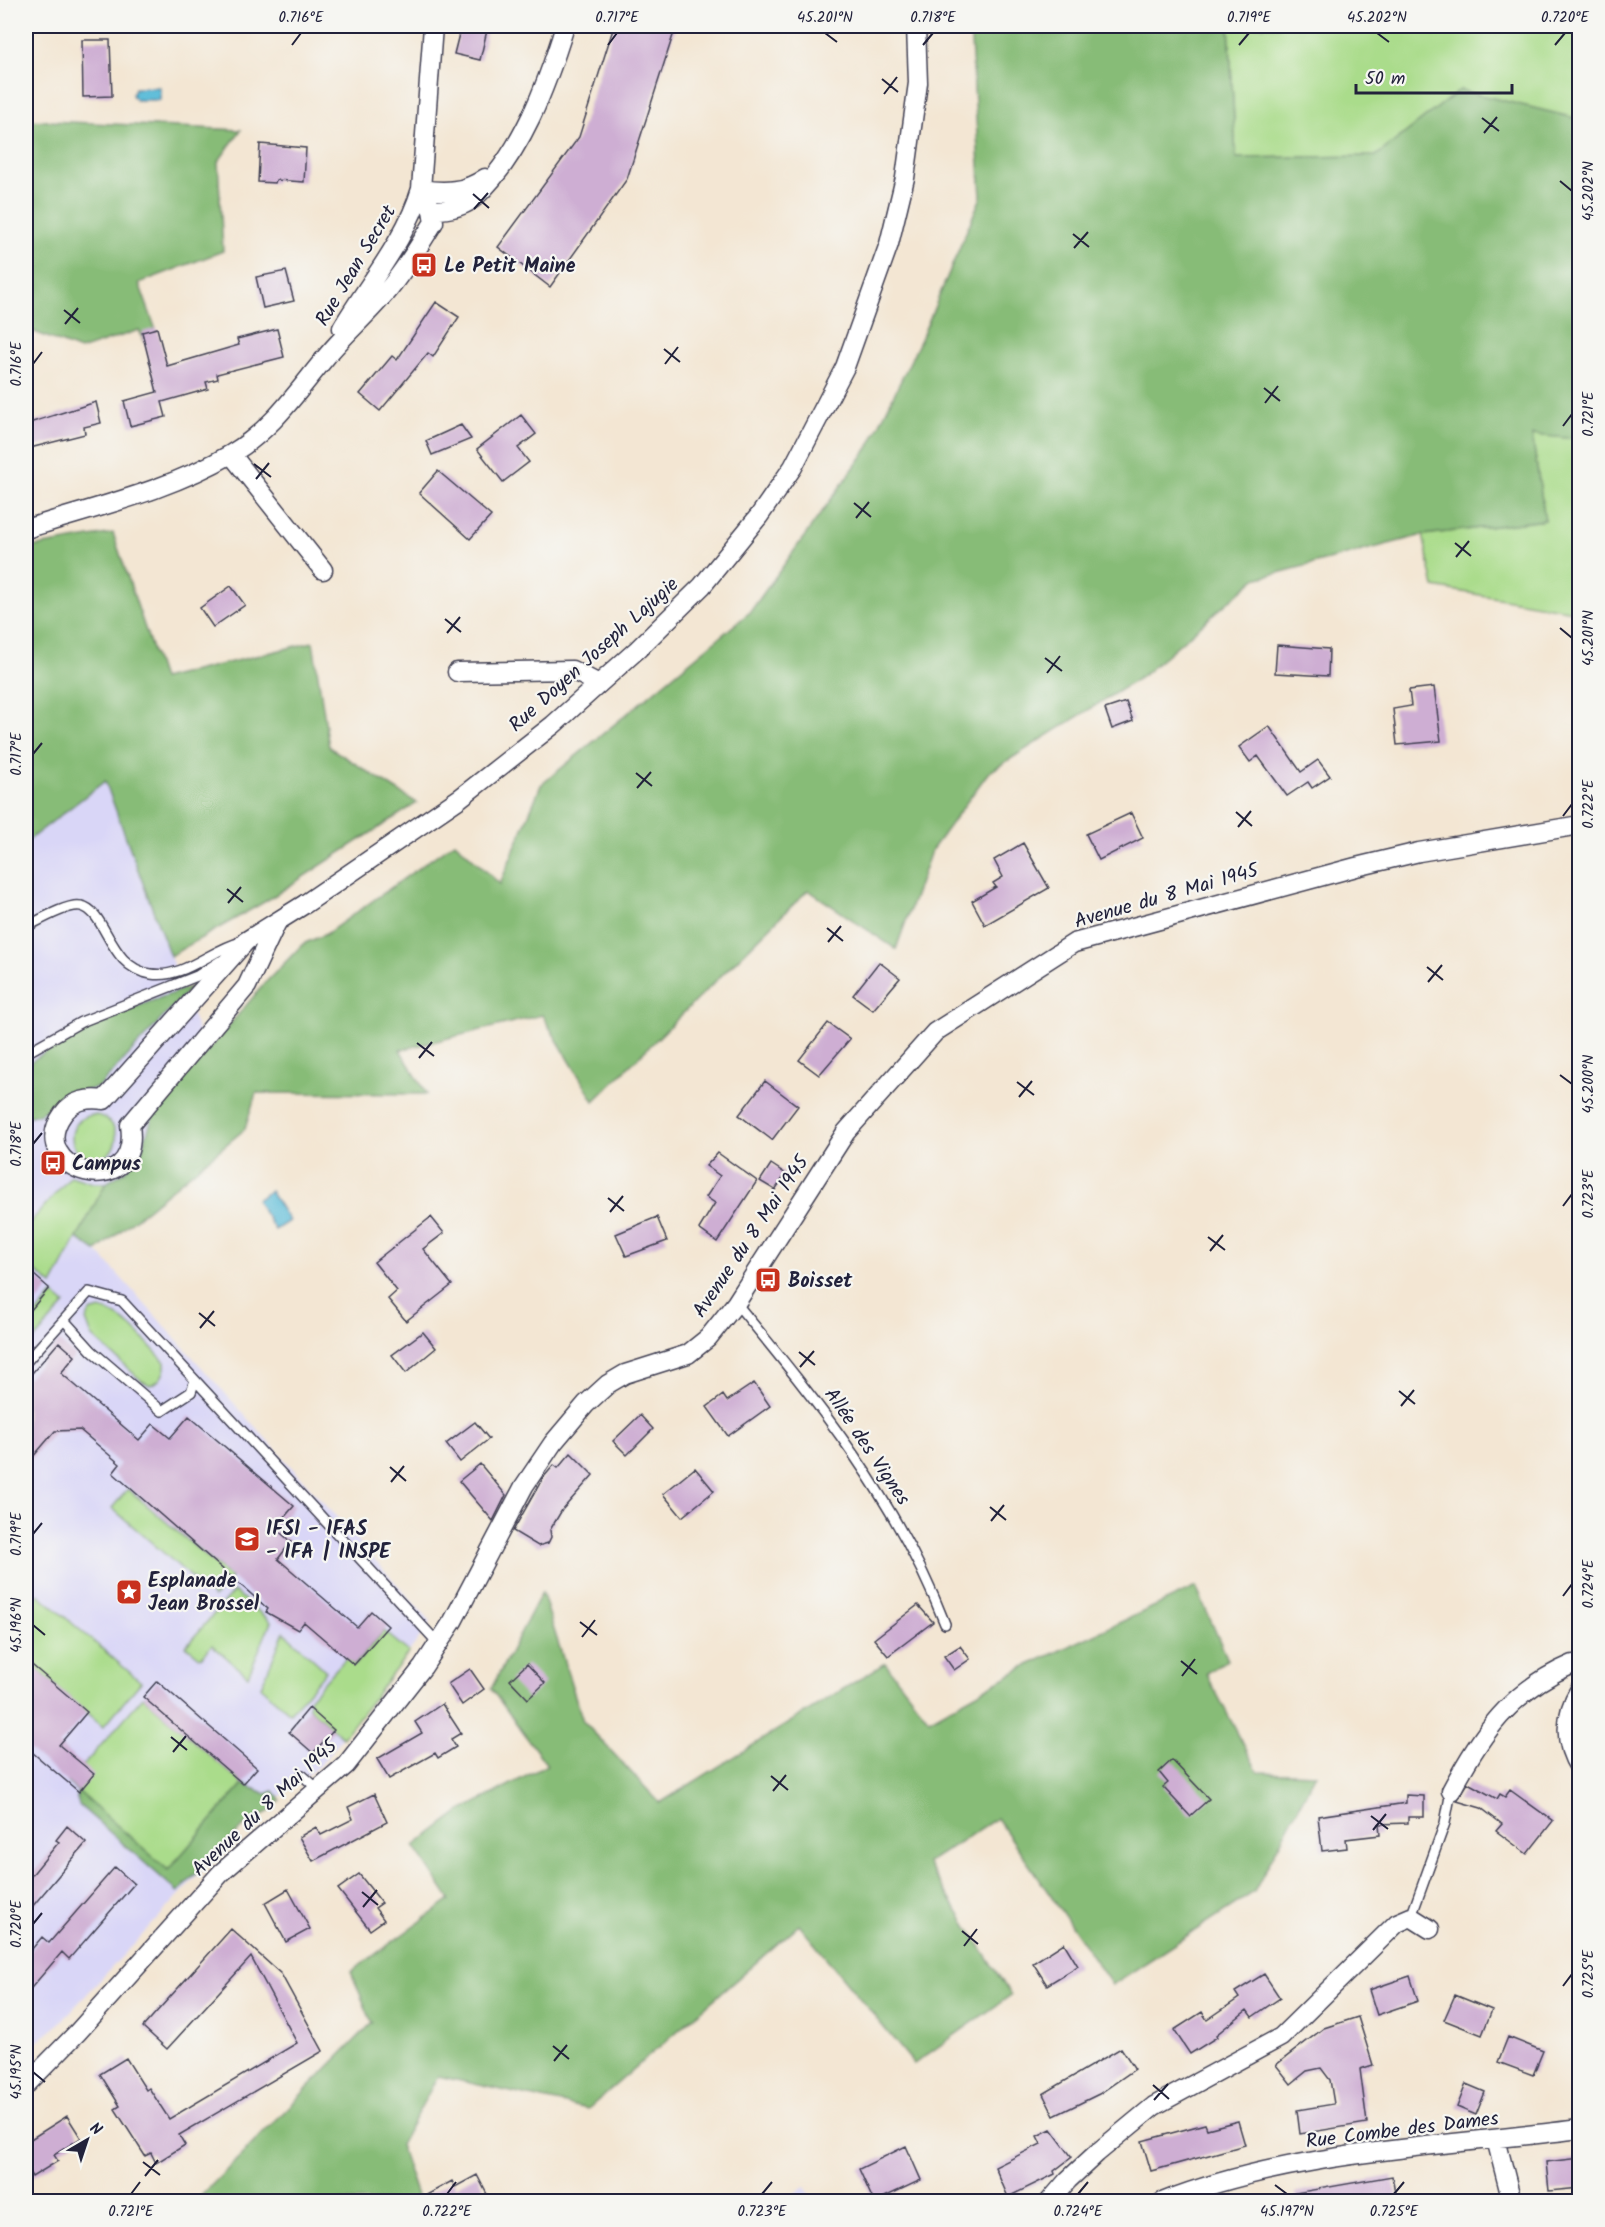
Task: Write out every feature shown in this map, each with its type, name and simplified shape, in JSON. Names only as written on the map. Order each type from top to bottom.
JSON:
[{"type":"street","points":[[433,26],[421,189],[439,192],[471,188],[497,171]]},
{"type":"street","points":[[432,210],[461,206],[475,198],[497,171],[519,140],[537,101],[565,26]]},
{"type":"street","name":"Rue Doyen Joseph Lajugie","points":[[277,922],[247,986],[130,1125],[131,1136],[124,1159],[116,1167],[94,1174],[71,1167],[62,1157],[56,1139],[59,1119],[67,1109],[84,1100],[104,1100],[246,941],[460,798],[553,725],[702,586],[759,516],[793,467],[845,367],[889,244],[905,178],[918,83],[916,26]]},
{"type":"street","name":"Rue Jean Secret","points":[[26,529],[171,483],[231,454],[284,412],[327,355],[383,297],[434,222],[432,210],[421,189]]},
{"type":"street","name":"Rue Jean Secret","points":[[327,355],[367,285],[410,224],[421,189]]},
{"type":"street","points":[[231,454],[323,570]]},
{"type":"street","points":[[457,672],[572,670],[599,684]]},
{"type":"street","name":"Avenue du 8 Mai 1945","points":[[26,2085],[56,2056],[221,1873],[346,1765],[423,1667],[437,1642],[453,1621],[524,1485],[541,1459],[586,1404],[608,1384],[625,1374],[688,1354],[708,1338],[736,1304],[846,1131],[934,1032],[1074,943],[1419,852],[1580,825]]},
{"type":"street","points":[[1451,1791],[1475,1745],[1508,1706],[1553,1672],[1573,1664]]},
{"type":"street","points":[[1580,1689],[1570,1703],[1566,1727],[1571,1755],[1580,1769]]},
{"type":"street","points":[[1049,2202],[1068,2180],[1097,2153],[1154,2106],[1281,2037],[1397,1923],[1411,1917],[1430,1929]]},
{"type":"street","name":"Rue Combe des Dames","points":[[1162,2202],[1201,2186],[1336,2157],[1580,2129]]},
{"type":"street","points":[[1496,2139],[1511,2201]]},
{"type":"lane","points":[[26,927],[69,907],[81,906],[92,912],[122,959],[135,969],[149,974],[168,975],[192,966],[224,946],[246,941]]},
{"type":"lane","points":[[26,1053],[81,1022],[197,976],[246,941]]},
{"type":"lane","points":[[26,1362],[89,1293],[122,1301],[437,1642]]},
{"type":"lane","name":"Allée des Vignes","points":[[736,1304],[820,1406],[891,1509],[928,1580],[945,1624]]},
{"type":"lane","points":[[64,1320],[92,1351],[162,1411],[191,1392],[195,1380]]},
{"type":"lane","points":[[302,1774],[318,1789]]},
{"type":"lane","points":[[1411,1917],[1445,1823],[1451,1791]]},
{"type":"shaded area","points":[[105,781],[215,1077],[245,1129],[97,1251],[431,1622],[375,1698],[321,1764],[247,1823],[57,2026],[26,2051],[26,842]]},
{"type":"shaded area","points":[[805,2187],[813,2201],[781,2201]]},
{"type":"green space","points":[[970,26],[1229,26],[1236,158],[1376,156],[1460,90],[1579,119],[1579,208],[1572,226],[1580,229],[1579,439],[1532,435],[1545,520],[1423,535],[1255,579],[1141,677],[988,773],[931,851],[896,949],[808,890],[594,1101],[542,1015],[400,1050],[427,1094],[256,1093],[245,1129],[96,1251],[77,1238],[106,1183],[124,1172],[140,1155],[153,1115],[265,983],[303,944],[326,934],[455,842],[500,884],[541,785],[750,612],[868,448],[921,339],[981,197]]},
{"type":"green space","points":[[1229,26],[1579,26],[1579,119],[1460,90],[1376,156],[1236,158]]},
{"type":"green space","points":[[26,120],[241,130],[218,162],[223,251],[139,283],[161,344],[148,349],[139,330],[80,350],[32,331],[26,331]]},
{"type":"green space","points":[[1532,434],[1579,439],[1579,612],[1434,587],[1423,535],[1545,520]]},
{"type":"green space","points":[[113,533],[162,679],[313,642],[329,747],[417,803],[266,901],[170,956],[105,781],[26,842],[26,548]]},
{"type":"green space","points":[[192,986],[99,1087],[73,1094],[39,1114],[26,1117],[26,1065],[84,1026]]},
{"type":"green space","points":[[94,1115],[103,1116],[110,1121],[115,1128],[115,1146],[110,1153],[103,1158],[94,1159],[85,1158],[78,1153],[73,1146],[72,1137],[73,1128],[78,1121],[85,1116]]},
{"type":"green space","points":[[71,1176],[93,1183],[106,1183],[52,1285],[26,1263],[26,1227]]},
{"type":"green space","points":[[53,1294],[65,1304],[26,1349],[26,1326]]},
{"type":"green space","points":[[100,1309],[110,1312],[128,1324],[165,1362],[163,1373],[157,1382],[150,1385],[142,1381],[92,1336],[86,1320],[90,1312]]},
{"type":"green space","points":[[128,1489],[231,1578],[214,1597],[112,1508]]},
{"type":"green space","points":[[1196,1587],[1228,1660],[1206,1673],[1258,1772],[1316,1774],[1254,1892],[1112,1985],[997,1818],[927,1863],[1011,1995],[914,2064],[799,1925],[588,2109],[438,2076],[400,2145],[417,2196],[408,2201],[195,2202],[372,2023],[351,1972],[450,1900],[414,1846],[459,1812],[547,1765],[491,1689],[542,1592],[583,1721],[660,1803],[885,1663],[929,1720],[1022,1668]]},
{"type":"green space","points":[[234,1591],[271,1622],[248,1676],[212,1645],[201,1658],[186,1646]]},
{"type":"green space","points":[[38,1594],[141,1682],[103,1727],[26,1660],[26,1609]]},
{"type":"green space","points":[[384,1631],[409,1652],[343,1738],[309,1708],[309,1699],[346,1658],[355,1665]]},
{"type":"green space","points":[[284,1632],[326,1671],[290,1713],[261,1687]]},
{"type":"green space","points":[[143,1697],[243,1784],[168,1870],[68,1783]]},
{"type":"green space","points":[[243,1784],[266,1794],[274,1791],[280,1800],[272,1810],[247,1823],[178,1892],[79,1805],[76,1795],[79,1792],[168,1870]]},
{"type":"water","points":[[160,87],[160,100],[136,100],[132,95],[135,88]]},
{"type":"water","points":[[270,1191],[289,1221],[275,1230],[256,1200]]},
{"type":"building","points":[[461,26],[488,26],[480,60],[454,54]]},
{"type":"building","points":[[614,26],[676,26],[627,179],[550,287],[498,247],[579,137]]},
{"type":"building","points":[[82,40],[110,40],[112,96],[83,97]]},
{"type":"building","points":[[260,144],[306,148],[304,182],[276,180],[275,183],[258,182]]},
{"type":"building","points":[[286,271],[294,301],[263,308],[256,277]]},
{"type":"building","points":[[436,302],[459,317],[433,357],[428,353],[380,411],[360,394],[392,356],[397,360]]},
{"type":"building","points":[[157,328],[167,366],[239,345],[237,339],[277,329],[284,357],[217,374],[218,379],[206,382],[208,389],[162,402],[166,417],[130,426],[124,401],[157,392],[142,332]]},
{"type":"building","points":[[96,402],[101,423],[84,427],[85,434],[26,449],[26,424]]},
{"type":"building","points":[[521,415],[536,434],[518,448],[529,462],[503,482],[477,449]]},
{"type":"building","points":[[461,425],[471,439],[432,455],[426,441]]},
{"type":"building","points":[[438,471],[491,516],[470,539],[419,493]]},
{"type":"building","points":[[231,586],[245,605],[213,627],[200,608]]},
{"type":"building","points":[[1277,645],[1329,649],[1328,676],[1275,673]]},
{"type":"building","points":[[1434,687],[1441,741],[1397,745],[1393,709],[1411,706],[1409,690]]},
{"type":"building","points":[[1126,702],[1133,721],[1112,729],[1105,709]]},
{"type":"building","points":[[1269,726],[1301,772],[1318,760],[1330,776],[1312,788],[1308,782],[1287,796],[1258,756],[1250,762],[1239,747]]},
{"type":"building","points":[[1131,813],[1143,838],[1099,860],[1086,834]]},
{"type":"building","points":[[1023,843],[1049,888],[985,925],[972,901],[996,887],[993,883],[1003,877],[994,860]]},
{"type":"building","points":[[879,962],[900,978],[873,1010],[853,995]]},
{"type":"building","points":[[828,1023],[850,1039],[819,1075],[799,1060]]},
{"type":"building","points":[[765,1081],[798,1106],[772,1140],[739,1115]]},
{"type":"building","points":[[718,1153],[757,1181],[717,1242],[699,1229],[715,1203],[706,1197],[720,1176],[706,1166]]},
{"type":"building","points":[[771,1164],[786,1174],[775,1190],[760,1181]]},
{"type":"building","points":[[431,1217],[444,1233],[423,1249],[452,1285],[406,1321],[388,1299],[397,1291],[374,1262]]},
{"type":"building","points":[[657,1217],[667,1241],[626,1256],[616,1234]]},
{"type":"building","points":[[26,1268],[49,1288],[26,1316]]},
{"type":"building","points":[[423,1332],[436,1348],[406,1373],[392,1355]]},
{"type":"building","name":"IFSI - IFAS - IFA | INSPE","points":[[59,1342],[75,1356],[61,1373],[139,1440],[153,1424],[170,1438],[189,1416],[294,1506],[275,1528],[291,1542],[278,1559],[357,1627],[371,1611],[388,1626],[354,1665],[304,1622],[298,1630],[266,1612],[268,1609],[113,1473],[120,1464],[80,1430],[55,1431],[26,1465],[26,1380]]},
{"type":"building","points":[[754,1383],[770,1406],[728,1436],[707,1407],[723,1395],[727,1401]]},
{"type":"building","points":[[640,1415],[653,1429],[627,1455],[613,1441]]},
{"type":"building","points":[[475,1422],[489,1439],[460,1462],[446,1444]]},
{"type":"building","points":[[571,1453],[593,1475],[562,1510],[550,1530],[551,1537],[548,1543],[538,1546],[513,1531],[543,1478],[554,1465],[558,1468]]},
{"type":"building","points":[[480,1464],[506,1495],[493,1521],[459,1481]]},
{"type":"building","points":[[695,1468],[714,1491],[682,1517],[663,1494]]},
{"type":"building","points":[[918,1605],[933,1622],[888,1656],[874,1639]]},
{"type":"building","points":[[960,1646],[970,1659],[954,1670],[944,1656]]},
{"type":"building","points":[[26,1660],[87,1712],[59,1745],[94,1774],[79,1792],[26,1747]]},
{"type":"building","points":[[527,1664],[545,1683],[528,1699],[510,1680]]},
{"type":"building","points":[[470,1669],[484,1689],[462,1705],[448,1684]]},
{"type":"building","points":[[157,1681],[257,1768],[243,1784],[143,1697]]},
{"type":"building","points":[[442,1704],[461,1733],[451,1739],[456,1747],[438,1758],[435,1753],[389,1779],[377,1759],[422,1733],[415,1722]]},
{"type":"building","points":[[309,1708],[334,1730],[313,1753],[289,1732]]},
{"type":"building","points":[[1172,1760],[1209,1799],[1190,1816],[1163,1787],[1168,1783],[1159,1772]]},
{"type":"building","points":[[1468,1783],[1497,1799],[1500,1794],[1505,1797],[1510,1790],[1553,1821],[1527,1854],[1496,1831],[1502,1824],[1481,1808],[1457,1801]]},
{"type":"building","points":[[374,1794],[387,1822],[313,1861],[299,1837],[316,1827],[321,1835],[353,1819],[348,1807]]},
{"type":"building","points":[[1406,1795],[1424,1796],[1424,1817],[1408,1817],[1408,1823],[1379,1824],[1380,1835],[1346,1839],[1347,1848],[1322,1851],[1318,1816],[1406,1803]]},
{"type":"building","points":[[67,1826],[86,1843],[26,1914],[26,1882],[59,1842],[56,1840]]},
{"type":"building","points":[[115,1867],[134,1884],[69,1959],[62,1952],[26,1994],[26,1956],[42,1937],[49,1943]]},
{"type":"building","points":[[359,1874],[382,1903],[375,1908],[384,1920],[370,1930],[338,1889]]},
{"type":"building","points":[[288,1889],[310,1929],[286,1942],[265,1903]]},
{"type":"building","points":[[231,1929],[281,1974],[323,2051],[179,2135],[185,2145],[156,2163],[151,2153],[145,2156],[115,2109],[120,2106],[100,2074],[126,2058],[146,2090],[149,2088],[169,2119],[297,2043],[251,1957],[167,2049],[143,2027]]},
{"type":"building","points":[[1064,1943],[1078,1966],[1047,1985],[1033,1963]]},
{"type":"building","points":[[1264,1974],[1280,1998],[1252,2017],[1247,2010],[1216,2035],[1217,2037],[1190,2054],[1174,2030],[1202,2012],[1207,2020],[1239,1998],[1235,1992]]},
{"type":"building","points":[[1410,1976],[1418,2001],[1377,2015],[1369,1990]]},
{"type":"building","points":[[1455,1995],[1492,2010],[1482,2035],[1444,2020]]},
{"type":"building","points":[[1358,2017],[1373,2065],[1360,2069],[1367,2123],[1300,2134],[1297,2110],[1334,2104],[1330,2080],[1321,2068],[1307,2071],[1291,2084],[1276,2065],[1324,2028]]},
{"type":"building","points":[[1508,2037],[1543,2051],[1533,2075],[1498,2062]]},
{"type":"building","points":[[1121,2048],[1135,2069],[1099,2094],[1054,2116],[1043,2094]]},
{"type":"building","points":[[1466,2084],[1485,2092],[1476,2115],[1457,2107]]},
{"type":"building","points":[[67,2116],[81,2138],[54,2155],[58,2161],[32,2177],[26,2167],[26,2142]]},
{"type":"building","points":[[1238,2121],[1245,2145],[1151,2171],[1142,2141],[1205,2124],[1207,2129]]},
{"type":"building","points":[[1051,2129],[1072,2157],[1054,2171],[1055,2174],[1008,2197],[995,2167],[1041,2144],[1037,2136]]},
{"type":"building","points":[[906,2146],[921,2180],[874,2202],[859,2169]]},
{"type":"building","points":[[1580,2158],[1580,2188],[1549,2191],[1546,2162]]},
{"type":"building","points":[[477,2175],[491,2202],[414,2202],[452,2181],[455,2187]]},
{"type":"building","points":[[1392,2176],[1396,2199],[1296,2202],[1295,2193]]},
{"type":"place","name":"Le Petit Maine","points":[[424,265]]},
{"type":"place","name":"Campus","points":[[53,1163]]},
{"type":"place","name":"Boisset","points":[[768,1280]]},
{"type":"place","name":"IFSI - IFAS - IFA | INSPE","points":[[247,1539]]},
{"type":"place","name":"Esplanade Jean Brossel","points":[[129,1592]]}]
